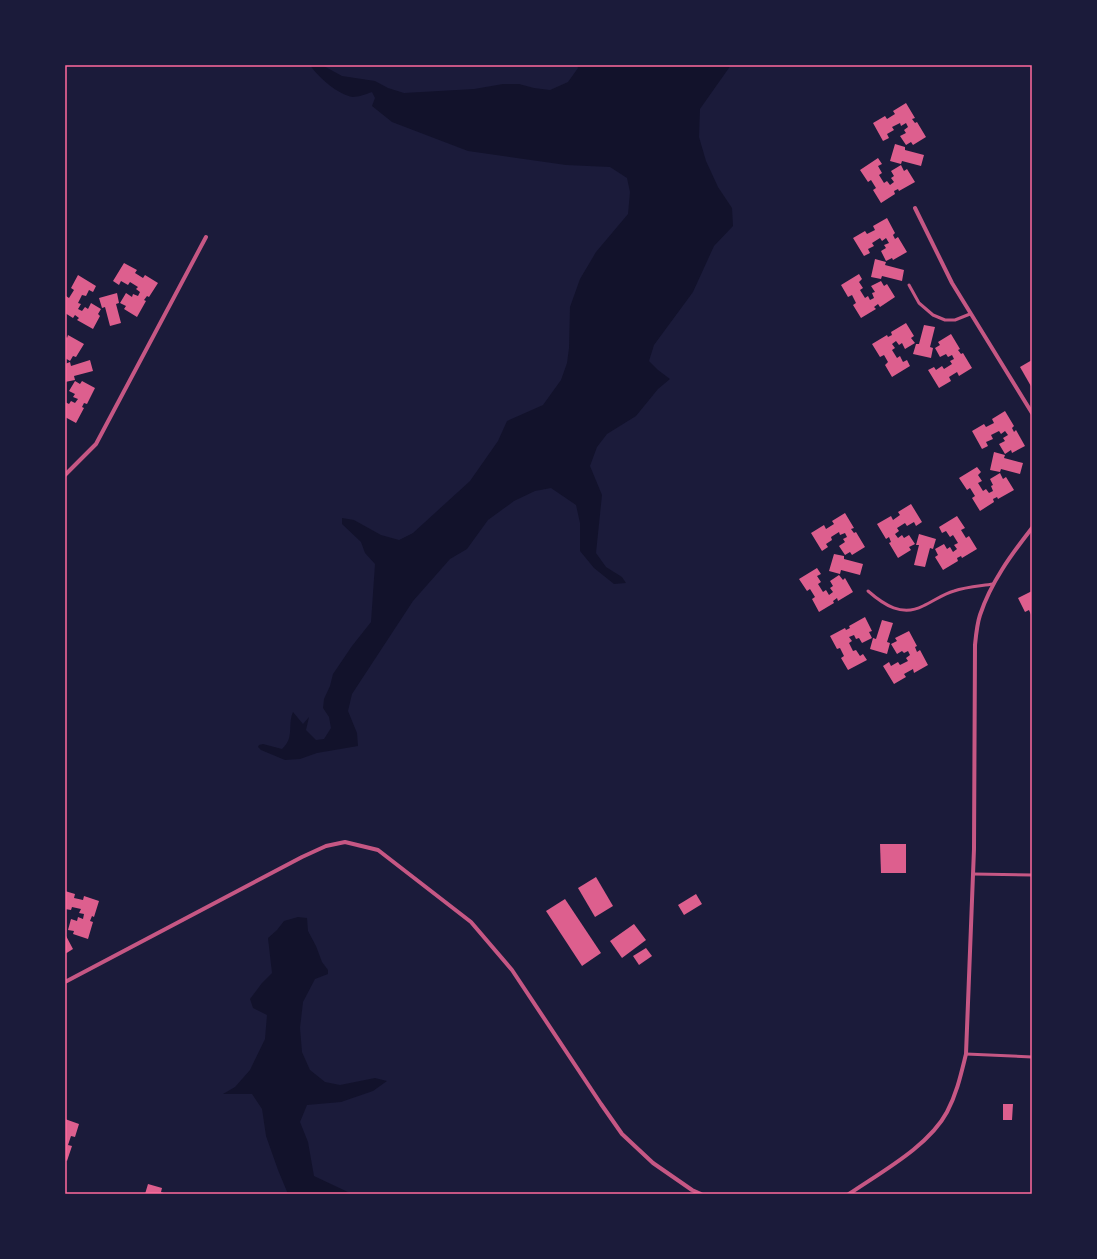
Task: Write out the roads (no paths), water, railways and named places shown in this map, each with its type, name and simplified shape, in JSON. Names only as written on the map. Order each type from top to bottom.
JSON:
[{"type":"street","points":[[915,208],[952,283],[1032,413]]},
{"type":"street","points":[[65,475],[96,444],[206,237]]},
{"type":"street","points":[[849,1194],[909,1153],[929,1135],[946,1113],[959,1085],[966,1054],[973,874],[975,645],[980,616],[993,584],[1012,554],[1031,532]]},
{"type":"street","points":[[65,982],[326,846],[345,842],[378,850],[471,922],[512,970],[622,1134],[653,1163],[692,1190],[701,1194]]},
{"type":"lane","points":[[908,285],[919,304],[933,315],[945,320],[955,320],[970,314]]},
{"type":"lane","points":[[868,591],[880,601],[894,609],[908,611],[922,607],[938,597],[954,590],[993,584]]},
{"type":"lane","points":[[973,874],[1032,874]]},
{"type":"lane","points":[[966,1054],[1032,1057]]}]
